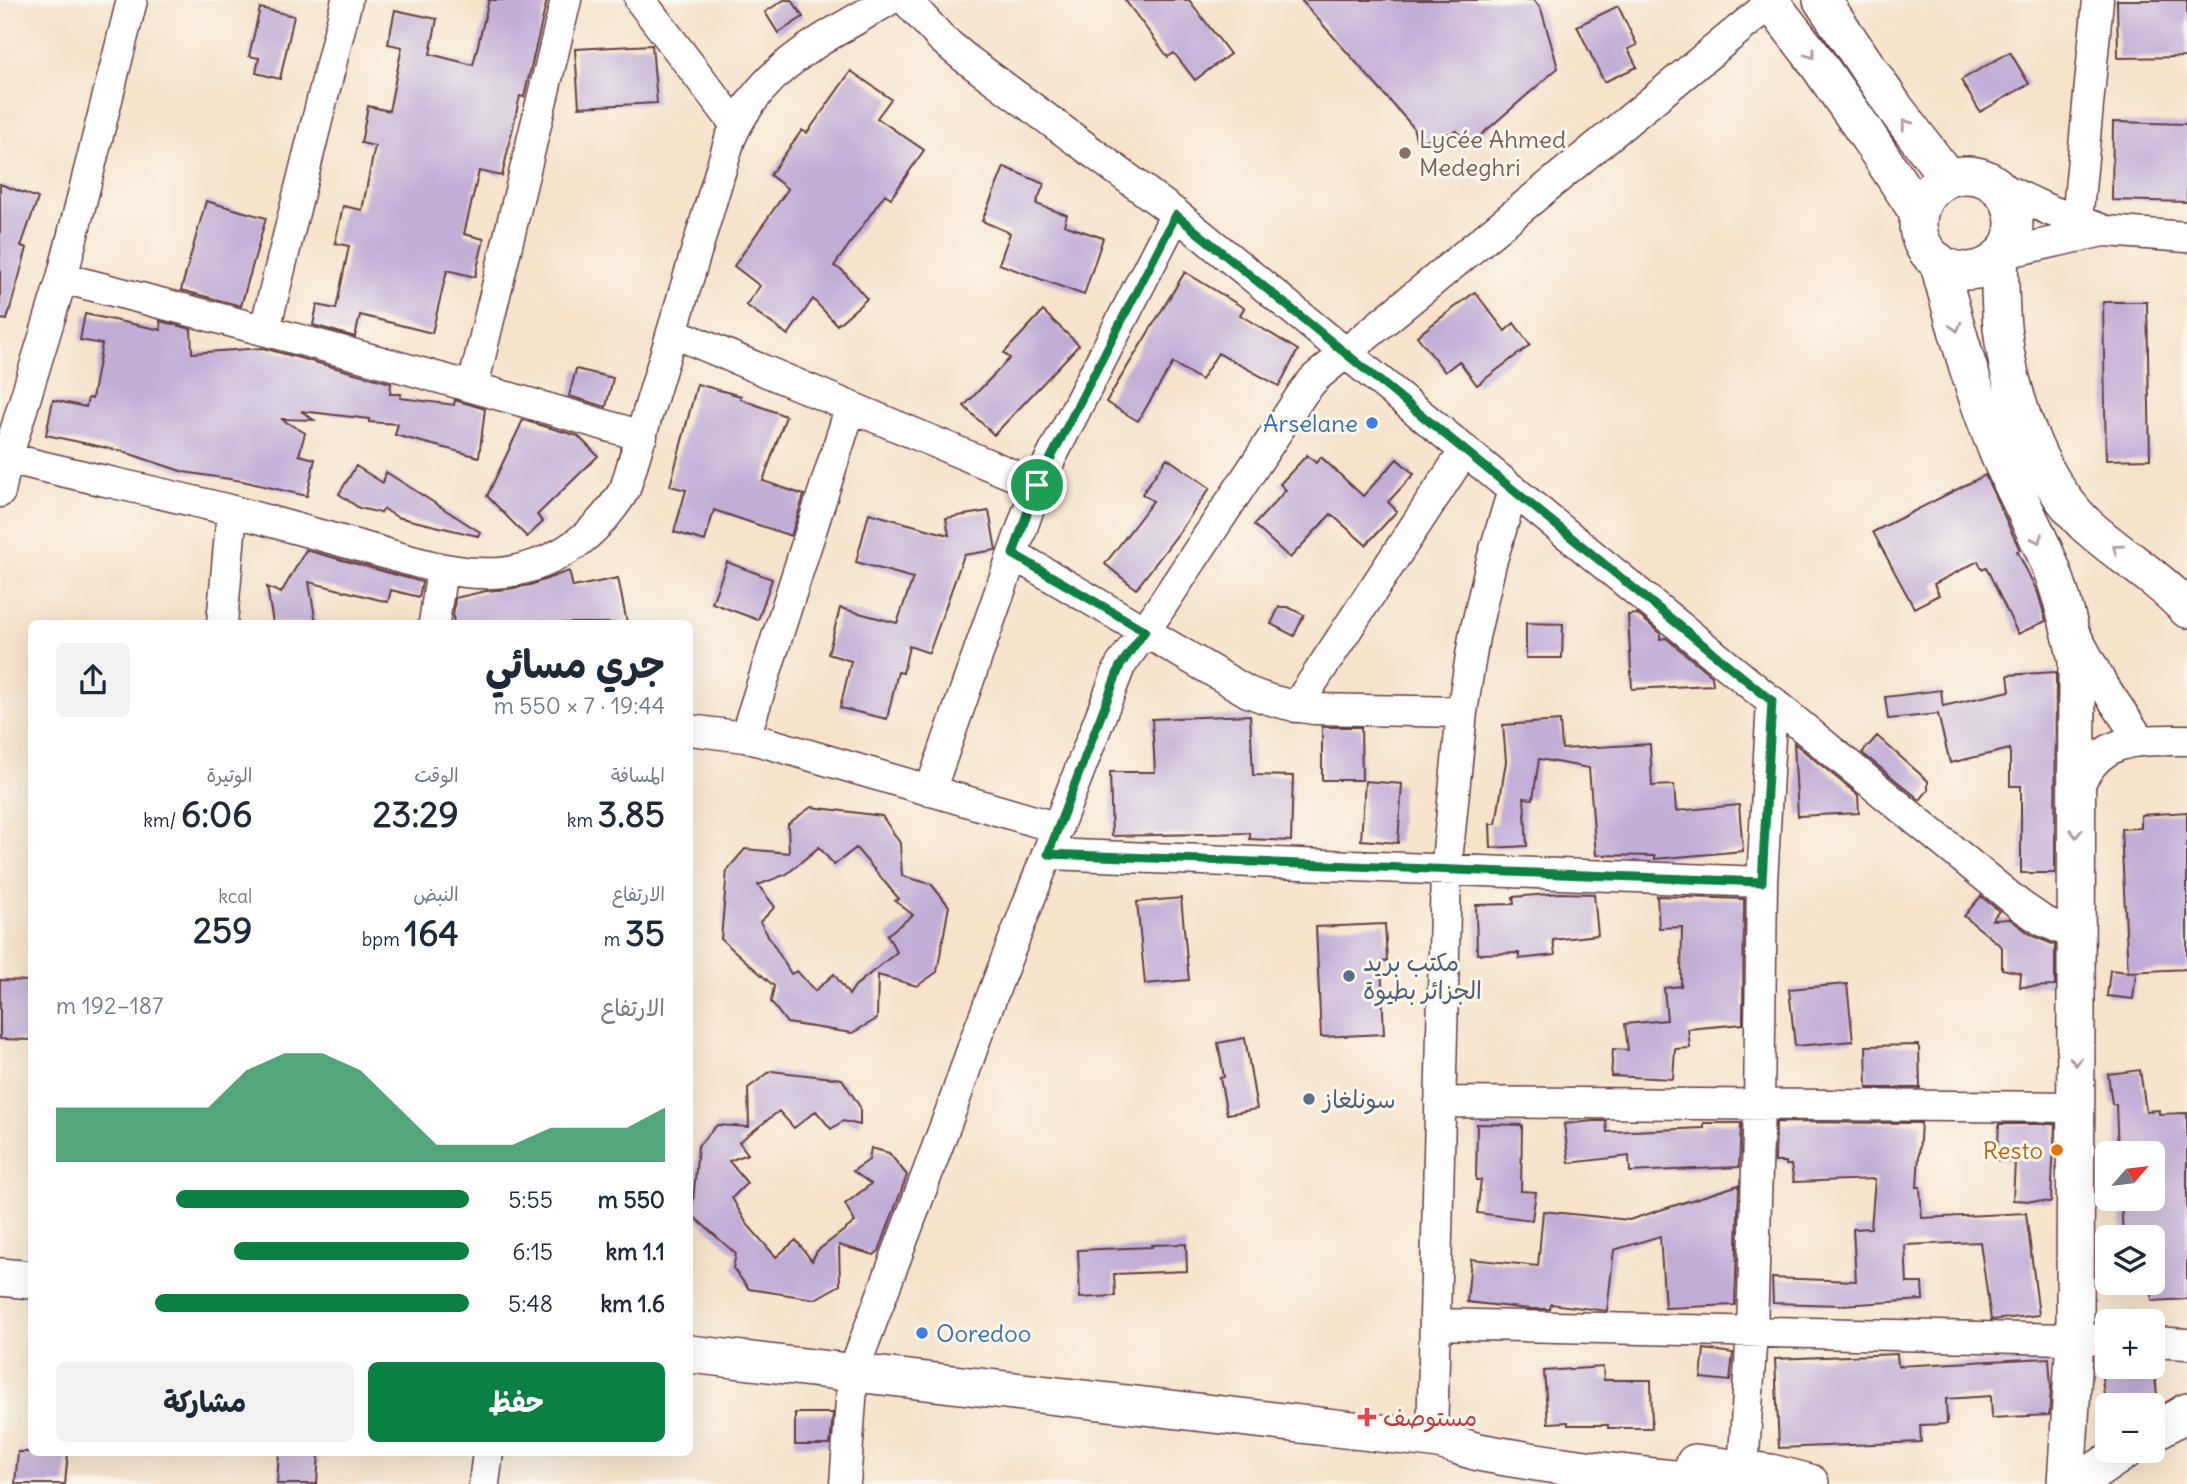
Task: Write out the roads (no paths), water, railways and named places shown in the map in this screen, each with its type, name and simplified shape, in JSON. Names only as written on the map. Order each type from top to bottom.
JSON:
[{"type":"main road","points":[[1822,0],[1895,108],[1948,178]]},
{"type":"main road","points":[[1770,1],[1826,76],[1919,214]]},
{"type":"main road","points":[[1963,175],[1979,177],[1993,184],[2012,208],[2014,223],[2011,238],[2001,255],[1988,265],[1963,271],[1949,268],[1928,252],[1922,240],[1918,228],[1924,199],[1934,187],[1948,178],[1963,175]]},
{"type":"main road","points":[[2001,255],[2003,328],[2010,370],[2021,412],[2042,461],[2066,502],[2084,523],[2171,584],[2187,609]]},
{"type":"main road","points":[[1938,261],[1967,368],[2000,456],[2041,544],[2068,620],[2077,660],[2076,1107],[2091,1339],[2066,1484]]},
{"type":"main road","points":[[0,1277],[28,1280]]},
{"type":"main road","points":[[693,1354],[1438,1440],[1485,1435],[1733,1477],[1771,1473],[1808,1484],[1835,1484]]},
{"type":"main road","points":[[2165,1425],[2187,1412]]},
{"type":"main road","points":[[2076,1484],[2107,1463]]},
{"type":"street","points":[[0,492],[4,457],[62,278],[132,0]]},
{"type":"street","points":[[265,329],[347,0]]},
{"type":"street","points":[[473,386],[566,0]]},
{"type":"street","points":[[640,0],[736,125]]},
{"type":"street","points":[[4,457],[232,511],[442,569],[484,573],[516,570],[547,561],[575,545],[600,524],[625,489],[736,125],[756,94],[781,68],[889,0]]},
{"type":"street","points":[[906,0],[942,39],[965,58],[1176,215],[2031,914],[2076,935]]},
{"type":"street","points":[[2077,221],[2098,0]]},
{"type":"street","points":[[845,1484],[853,1372],[977,1035],[1120,666],[1304,391],[1328,366],[1770,1]]},
{"type":"street","points":[[1993,184],[2049,210],[2106,231],[2187,237]]},
{"type":"street","points":[[930,791],[1037,485],[1176,215]]},
{"type":"street","points":[[2001,255],[2106,231]]},
{"type":"street","points":[[62,278],[265,329],[642,436]]},
{"type":"street","points":[[672,332],[1037,485]]},
{"type":"street","points":[[745,737],[851,406]]},
{"type":"street","points":[[1296,707],[1465,450]]},
{"type":"street","points":[[1438,1440],[1435,1324],[1446,871],[1462,712],[1491,562],[1513,489]]},
{"type":"street","points":[[222,620],[232,511]]},
{"type":"street","points":[[1013,554],[1248,692],[1279,704],[1296,707],[1462,712]]},
{"type":"street","points":[[434,620],[442,569]]},
{"type":"street","points":[[2068,620],[2101,682],[2140,740]]},
{"type":"street","points":[[1733,1477],[1752,1331],[1762,882],[1772,701]]},
{"type":"street","points":[[693,730],[745,737],[930,791],[1053,841],[1446,871],[1762,882]]},
{"type":"street","points":[[2077,790],[2083,774],[2100,755],[2123,743],[2140,740],[2187,740]]},
{"type":"street","points":[[1440,1102],[2076,1107]]},
{"type":"street","points":[[1435,1324],[2091,1339]]},
{"type":"street","points":[[2165,1343],[2187,1344]]},
{"type":"street","points":[[484,1484],[488,1456]]},
{"type":"place","name":"Lycée Ahmed Medeghri","points":[[1405,153]]},
{"type":"place","name":"Arselane","points":[[1372,423]]},
{"type":"place","name":"مكتب بريد الجزائر بطيوة","points":[[1349,976]]},
{"type":"place","name":"سونلغاز","points":[[1309,1099]]},
{"type":"place","name":"Resto","points":[[2057,1150]]},
{"type":"place","name":"Ooredoo","points":[[922,1333]]},
{"type":"place","name":"مستوصف","points":[[1367,1417]]}]
